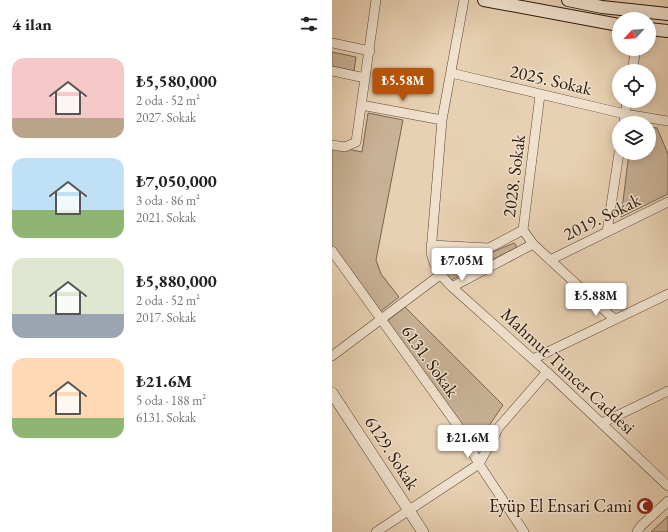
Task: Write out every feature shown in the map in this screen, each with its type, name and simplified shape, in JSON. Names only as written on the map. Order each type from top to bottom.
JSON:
[{"type":"main road","points":[[484,0],[612,24]]},
{"type":"main road","points":[[568,0],[602,3],[668,14]]},
{"type":"main road","points":[[656,30],[668,31]]},
{"type":"street","points":[[332,145],[345,148],[356,142],[376,0]]},
{"type":"street","name":"Mahmut Tuncer Caddesi","points":[[464,0],[442,120],[431,245],[434,264],[440,275],[452,287],[533,359],[668,486]]},
{"type":"street","points":[[332,43],[370,51]]},
{"type":"street","points":[[332,71],[365,78]]},
{"type":"street","name":"2025. Sokak","points":[[451,73],[617,116]]},
{"type":"street","name":"2028. Sokak","points":[[540,95],[523,230],[532,244],[614,319]]},
{"type":"street","points":[[361,105],[442,120]]},
{"type":"street","name":"2025. Sokak","points":[[656,120],[668,121]]},
{"type":"street","points":[[607,232],[618,160]]},
{"type":"street","name":"2019. Sokak","points":[[550,260],[668,202]]},
{"type":"street","points":[[431,245],[489,248],[523,230]]},
{"type":"street","points":[[452,287],[532,244]]},
{"type":"street","name":"6131. Sokak","points":[[332,251],[458,426],[479,464],[524,532]]},
{"type":"street","points":[[332,356],[440,275]]},
{"type":"street","points":[[533,359],[668,294]]},
{"type":"street","points":[[376,532],[479,464],[499,427],[547,372]]},
{"type":"street","points":[[602,423],[668,391]]},
{"type":"street","name":"6129. Sokak","points":[[333,398],[424,532]]},
{"type":"street","points":[[637,532],[641,526],[668,501]]},
{"type":"shaded area","points":[[332,52],[356,57],[354,71],[332,66]]},
{"type":"shaded area","points":[[368,113],[403,120],[376,260],[381,274],[399,297],[381,311],[332,249],[332,146],[362,152]]},
{"type":"shaded area","points":[[657,128],[668,154],[668,194],[621,217],[628,160],[656,160]]},
{"type":"shaded area","points":[[514,243],[516,248],[451,280],[437,263],[436,253],[442,250],[490,253]]},
{"type":"shaded area","points":[[405,307],[503,405],[476,445],[387,321]]},
{"type":"shaded area","points":[[668,516],[668,532],[651,532]]},
{"type":"place","name":"Eyüp El Ensari Cami","points":[[645,506]]}]
